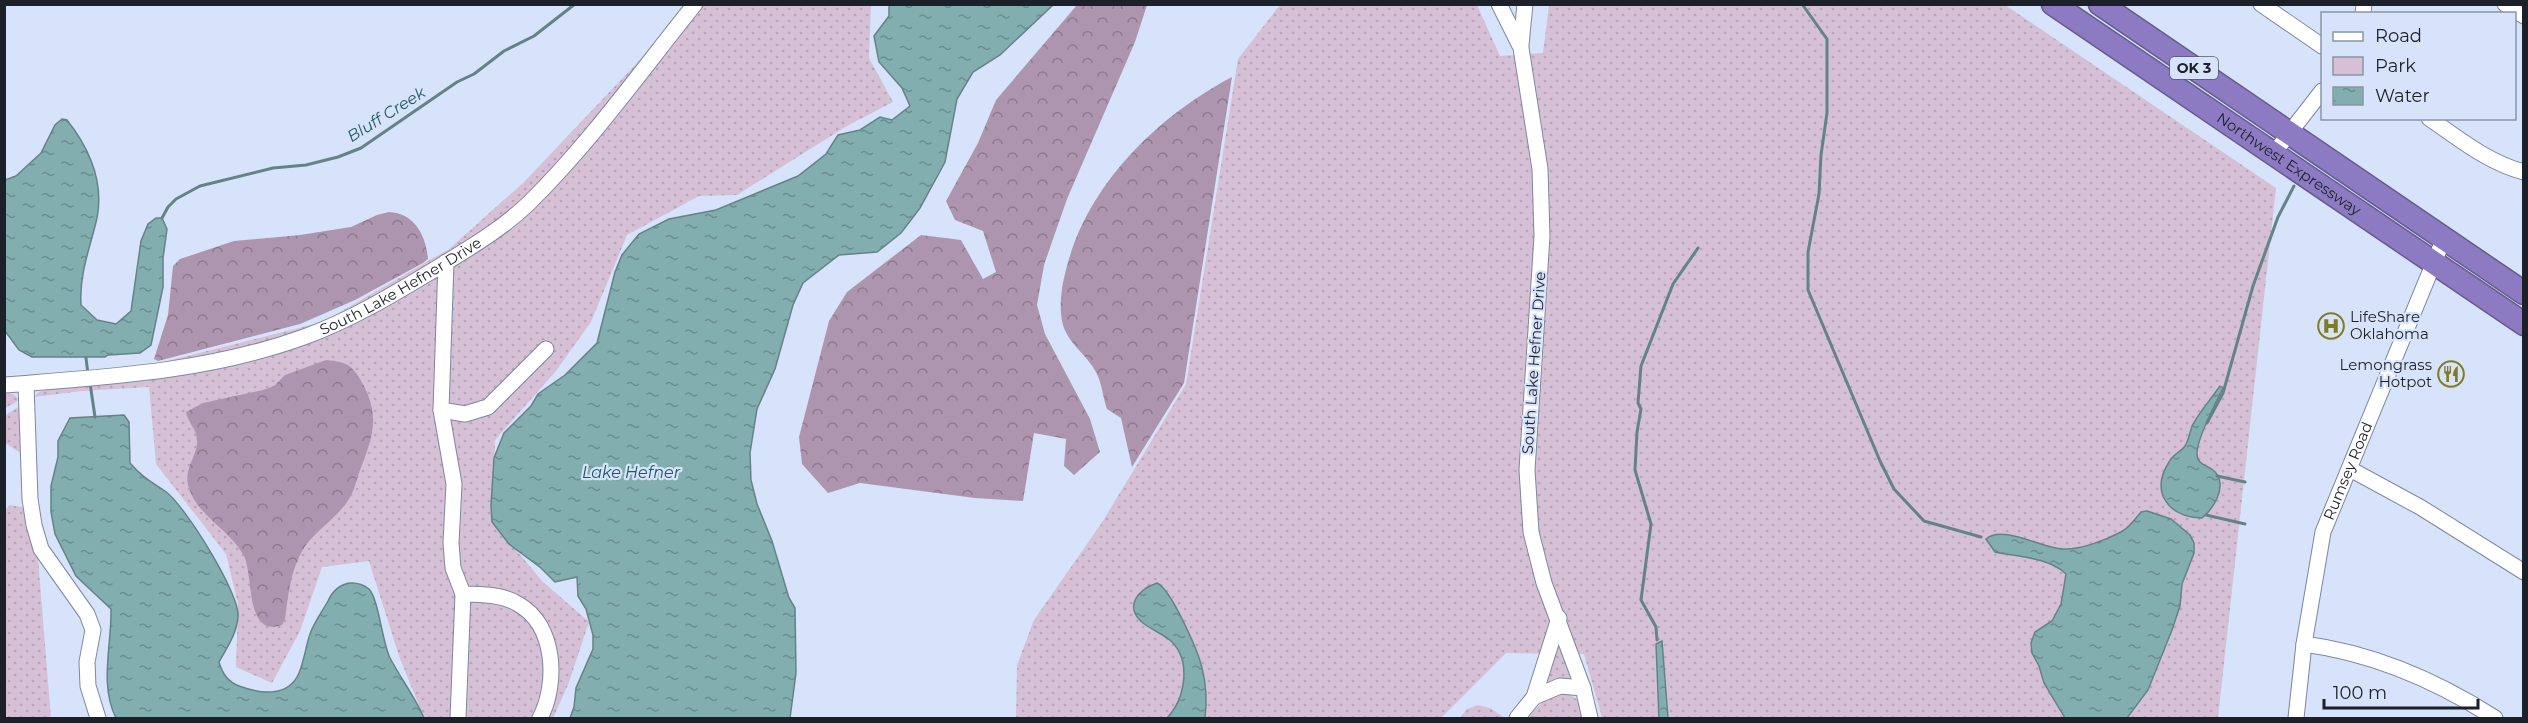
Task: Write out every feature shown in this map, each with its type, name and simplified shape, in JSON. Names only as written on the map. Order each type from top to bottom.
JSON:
[{"type":"highway","name":"Northwest Expressway","points":[[2053,4],[2523,324]]},
{"type":"highway","name":"Northwest Expressway","points":[[2100,4],[2523,293]]},
{"type":"street","name":"South Lake Hefner Drive","points":[[4,386],[168,370],[268,348],[304,337],[360,312],[479,244],[529,202],[568,161],[695,4]]},
{"type":"street","name":"South Lake Hefner Drive","points":[[1499,4],[1521,48],[1540,169],[1542,236],[1527,470],[1531,532],[1544,583],[1583,688],[1590,718]]},
{"type":"street","points":[[1521,48],[1525,4]]},
{"type":"street","points":[[2261,4],[2321,45]]},
{"type":"street","points":[[2505,4],[2523,16]]},
{"type":"street","points":[[2274,153],[2321,93]]},
{"type":"street","points":[[2432,120],[2476,151],[2511,169],[2523,172]]},
{"type":"street","name":"Rumsey Road","points":[[2296,718],[2304,644],[2323,532],[2444,238]]},
{"type":"street","points":[[446,262],[441,410],[454,484],[450,543],[452,560],[463,594],[458,718]]},
{"type":"street","points":[[441,410],[465,414],[488,407],[546,349]]},
{"type":"street","points":[[26,384],[30,499],[34,525],[41,549],[87,614],[93,630],[87,662],[88,686],[98,718]]},
{"type":"street","points":[[2350,469],[2420,507],[2523,572]]},
{"type":"street","points":[[463,594],[504,598],[520,604],[540,628],[548,649],[551,674],[548,696],[540,718]]},
{"type":"street","points":[[1517,718],[1534,698],[1558,618]]},
{"type":"street","points":[[2304,644],[2350,652],[2406,671],[2446,689],[2495,718]]},
{"type":"street","points":[[1534,698],[1560,686],[1583,688]]},
{"type":"green space","points":[[692,5],[871,5],[869,58],[893,102],[847,126],[737,195],[699,196],[627,235],[591,322],[556,371],[495,440],[493,522],[542,581],[589,622],[568,685],[553,718],[424,718],[399,656],[369,561],[322,567],[300,631],[272,683],[236,667],[238,604],[226,554],[156,464],[149,387],[82,391],[34,397],[39,392],[47,390],[148,381],[147,366],[323,322],[449,249],[523,183]]},
{"type":"green space","points":[[1077,5],[1147,5],[1135,42],[1067,199],[1044,265],[1037,305],[1045,334],[1090,419],[1100,452],[1074,475],[1064,466],[1066,439],[1034,433],[1023,501],[975,498],[860,483],[828,493],[802,464],[799,437],[829,321],[847,292],[921,235],[961,240],[983,279],[996,272],[983,231],[955,220],[946,201],[978,143],[996,100]]},
{"type":"green space","points":[[1280,5],[1477,5],[1500,56],[1543,53],[1549,5],[2005,5],[2276,188],[2218,718],[1602,718],[1584,654],[1566,654],[1573,680],[1547,684],[1555,654],[1506,653],[1441,718],[1016,718],[1017,665],[1034,620],[1101,524],[1186,384],[1238,59]]},
{"type":"green space","points":[[1232,77],[1184,383],[1132,467],[1121,418],[1107,409],[1097,374],[1063,325],[1061,303],[1065,273],[1077,236],[1092,207],[1109,180],[1130,155],[1178,111]]},
{"type":"green space","points":[[389,212],[405,216],[417,227],[427,250],[428,259],[423,263],[355,300],[300,324],[158,361],[154,359],[168,315],[173,266],[180,259],[234,241],[300,235],[351,227]]},
{"type":"green space","points":[[326,360],[350,366],[364,386],[372,409],[370,440],[349,499],[306,545],[297,561],[282,625],[270,627],[262,623],[256,614],[244,556],[238,546],[206,514],[192,496],[187,479],[197,441],[196,433],[186,412],[203,403],[274,386],[285,375]]},
{"type":"green space","points":[[5,393],[13,394],[20,400],[5,408]]},
{"type":"green space","points":[[20,406],[22,454],[5,443],[4,416]]},
{"type":"green space","points":[[9,505],[34,509],[51,718],[5,718],[4,513]]},
{"type":"green space","points":[[1568,693],[1579,701],[1583,718],[1526,718],[1550,695]]},
{"type":"green space","points":[[1478,705],[1490,708],[1505,718],[1460,718],[1467,709]]},
{"type":"water","name":"Lake Hefner","points":[[889,5],[1053,5],[1000,55],[973,72],[957,99],[945,162],[920,208],[901,233],[877,252],[839,255],[803,283],[793,305],[775,369],[757,409],[750,453],[751,480],[757,504],[772,541],[789,598],[795,608],[796,673],[790,718],[570,718],[576,688],[593,649],[593,635],[586,609],[578,596],[577,577],[555,582],[541,568],[509,544],[492,522],[494,458],[504,433],[531,406],[538,394],[565,375],[597,343],[615,272],[622,255],[639,234],[669,219],[716,210],[798,176],[826,154],[838,135],[860,130],[880,117],[892,120],[910,106],[902,88],[879,62],[874,36],[889,16]]},
{"type":"water","points":[[62,119],[67,120],[82,142],[96,179],[99,205],[83,272],[81,305],[97,320],[116,324],[131,311],[141,241],[148,224],[156,218],[162,218],[167,229],[163,258],[163,287],[151,345],[140,353],[105,357],[32,357],[19,350],[5,331],[5,180],[16,176],[41,153],[55,125]]},
{"type":"water","points":[[2220,386],[2223,388],[2203,431],[2197,454],[2201,463],[2216,473],[2220,485],[2219,491],[2214,504],[2202,518],[2190,517],[2172,508],[2166,501],[2161,483],[2171,459],[2185,446],[2193,424]]},
{"type":"water","points":[[124,415],[129,422],[130,463],[143,476],[174,499],[197,530],[230,589],[236,605],[237,623],[219,662],[229,680],[239,686],[263,692],[288,687],[299,673],[312,630],[332,594],[344,585],[356,583],[369,589],[372,594],[390,658],[424,718],[116,718],[108,692],[107,678],[111,609],[76,576],[55,534],[51,512],[51,486],[58,457],[58,441],[70,418]]},
{"type":"water","points":[[2147,511],[2171,519],[2190,535],[2194,543],[2194,553],[2182,584],[2180,606],[2172,630],[2148,690],[2127,718],[2065,718],[2044,683],[2032,653],[2031,643],[2035,632],[2052,621],[2061,604],[2066,574],[2059,568],[2042,561],[1995,552],[1986,539],[2002,534],[2055,548],[2077,548],[2121,532],[2141,512]]},
{"type":"water","points":[[1157,583],[1176,608],[1190,635],[1199,660],[1205,687],[1205,718],[1167,718],[1182,691],[1184,669],[1182,659],[1178,649],[1171,641],[1143,623],[1134,611],[1135,600],[1139,595]]},
{"type":"water","points":[[1662,641],[1668,718],[1659,718],[1656,644]]},
{"type":"waterway","name":"Bluff Creek","points":[[162,218],[176,199],[200,186],[273,168],[306,165],[338,157],[361,148],[457,82],[474,74],[504,51],[534,36],[575,4]]},
{"type":"waterway","points":[[1802,4],[1827,39],[1827,113],[1821,155],[1819,194],[1808,252],[1808,290],[1894,489],[1924,521],[1981,537]]},
{"type":"waterway","points":[[2207,423],[2223,393],[2253,286],[2278,217],[2294,186]]},
{"type":"waterway","points":[[1657,640],[1656,627],[1641,600],[1651,524],[1635,470],[1641,409],[1638,403],[1641,366],[1673,284],[1698,248]]},
{"type":"waterway","name":"Bluff Creek","points":[[86,358],[88,374]]},
{"type":"waterway","name":"Bluff Creek","points":[[90,383],[95,417]]},
{"type":"waterway","points":[[2217,476],[2245,482]]},
{"type":"waterway","points":[[2206,515],[2245,524]]},
{"type":"place","name":"LifeShare Oklahoma","points":[[2331,326]]},
{"type":"place","name":"Lemongrass Hotpot","points":[[2451,374]]}]
